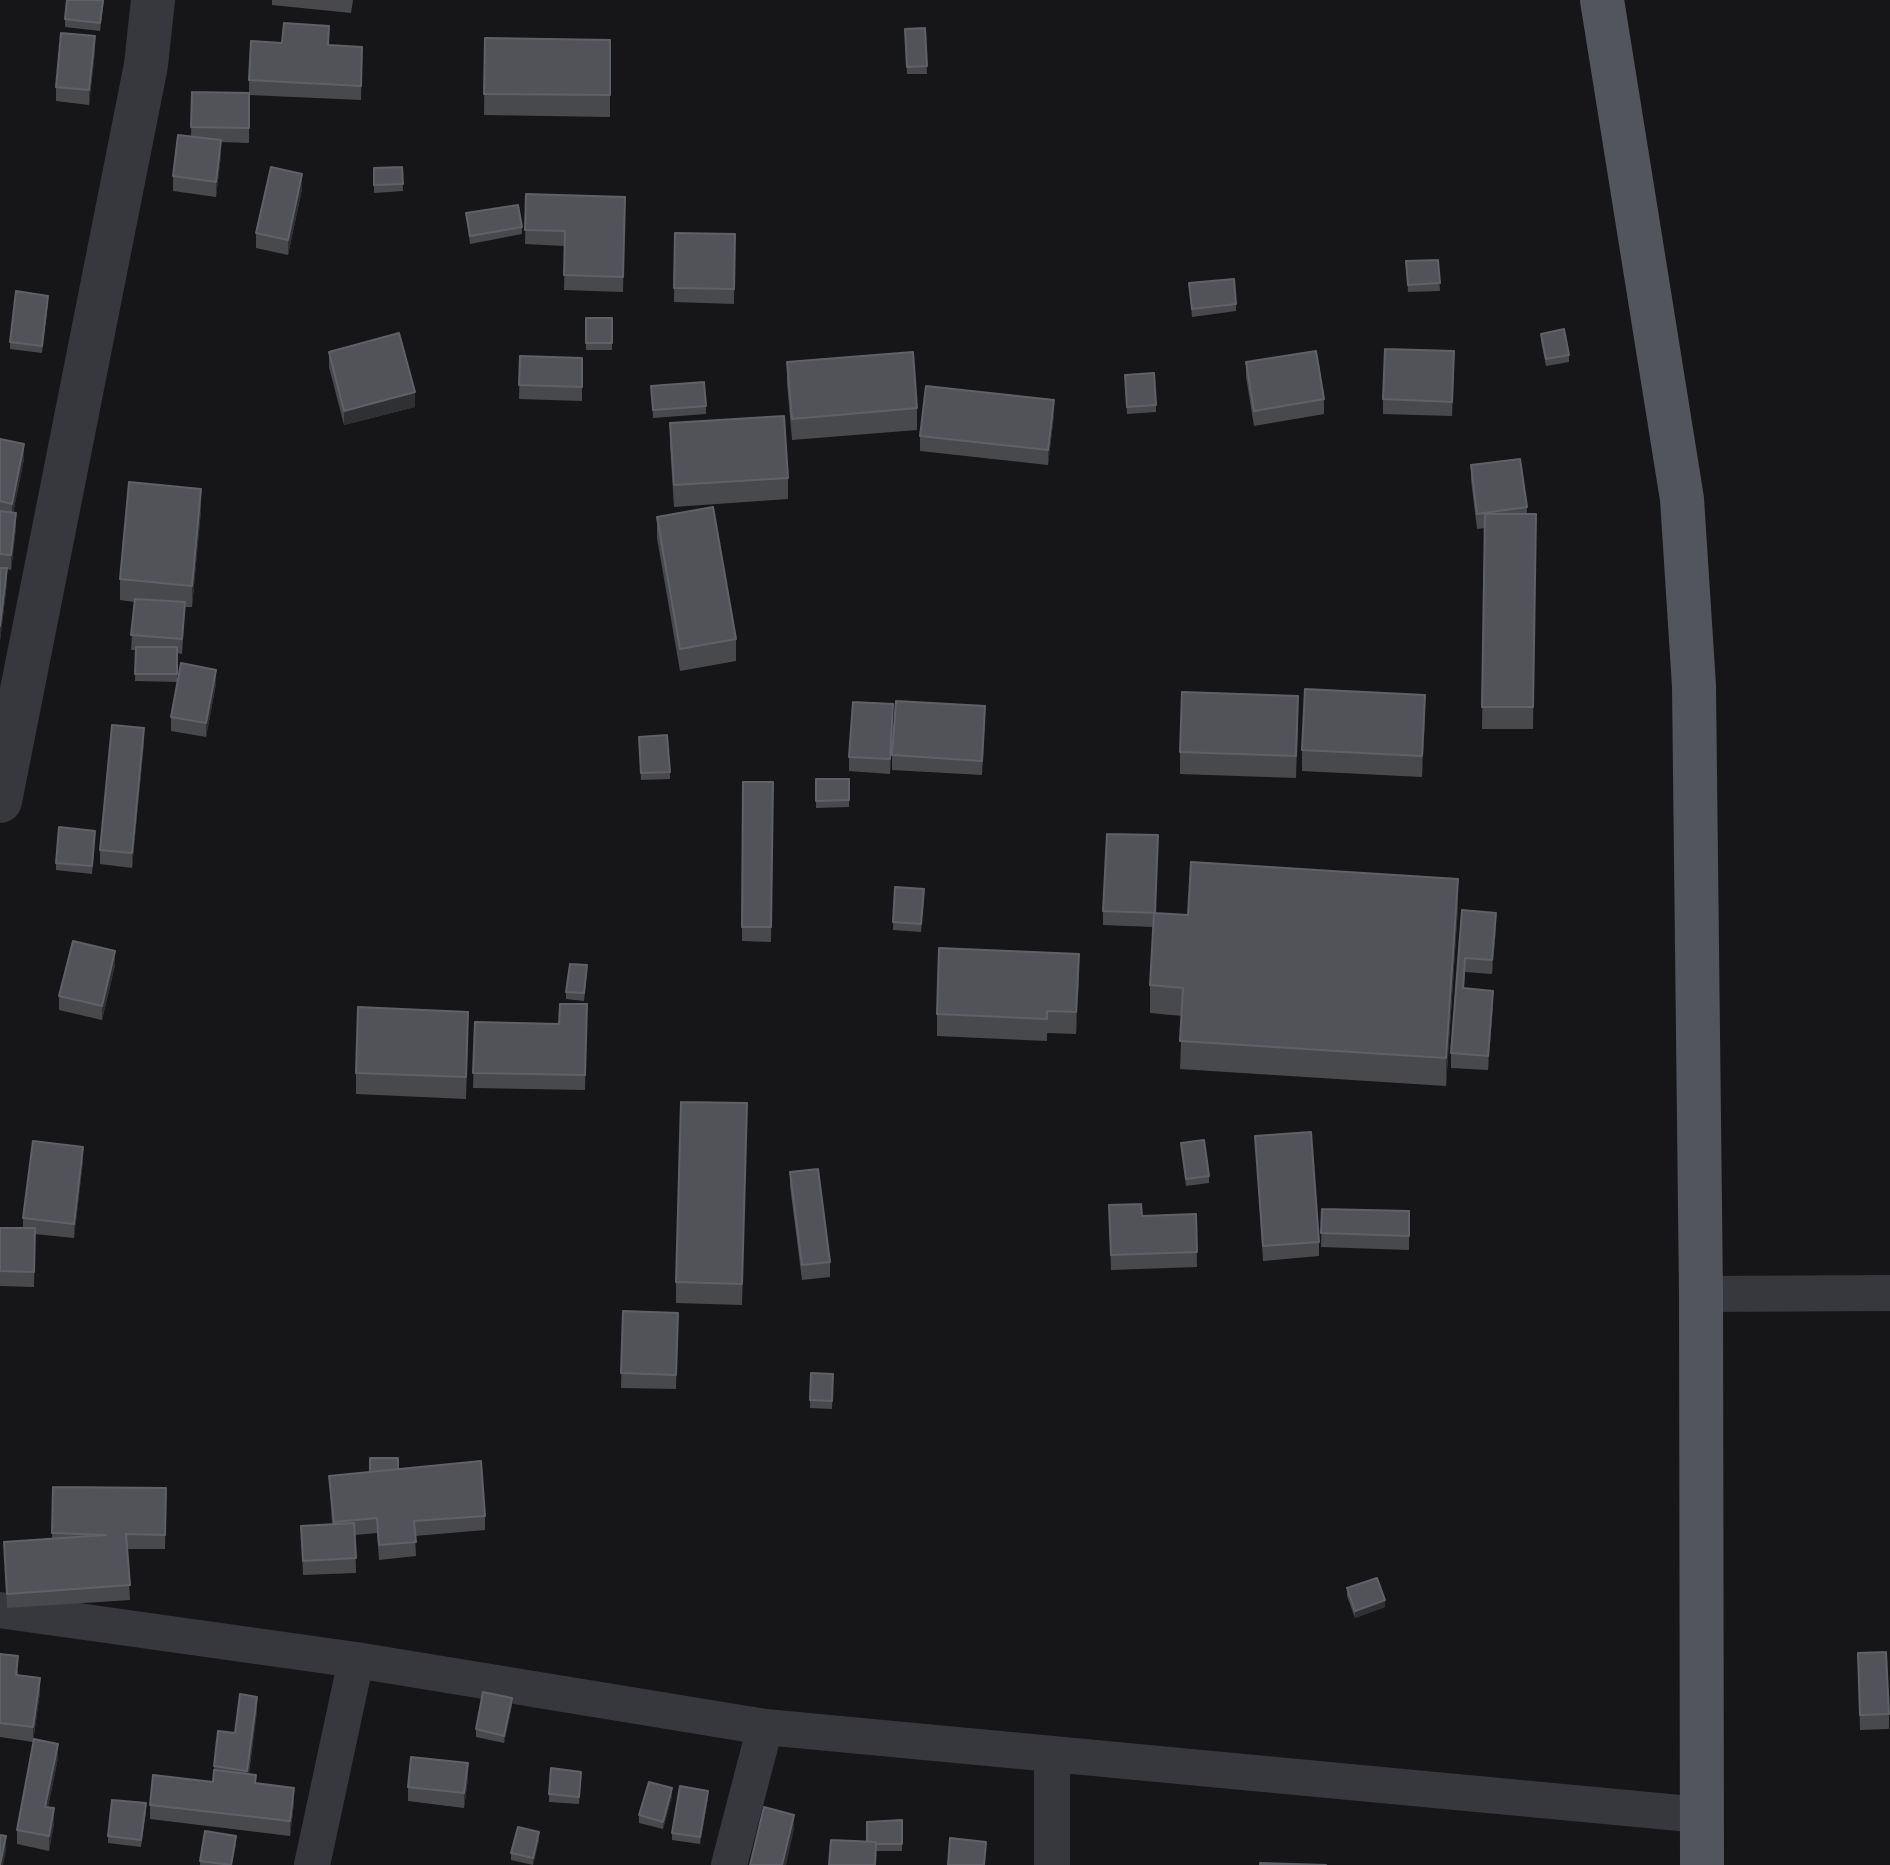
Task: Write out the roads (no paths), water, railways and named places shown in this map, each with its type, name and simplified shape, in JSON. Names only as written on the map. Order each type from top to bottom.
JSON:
[{"type":"main road","points":[[1602,0],[1682,499],[1694,686],[1701,1294],[1702,1865]]},
{"type":"street","points":[[0,801],[146,65],[153,0]]},
{"type":"street","points":[[1701,1294],[1890,1293]]},
{"type":"street","points":[[0,1610],[356,1660],[765,1727],[1701,1815]]},
{"type":"street","points":[[312,1865],[356,1660]]},
{"type":"street","points":[[729,1865],[765,1727]]},
{"type":"street","points":[[1052,1755],[1052,1865]]}]
